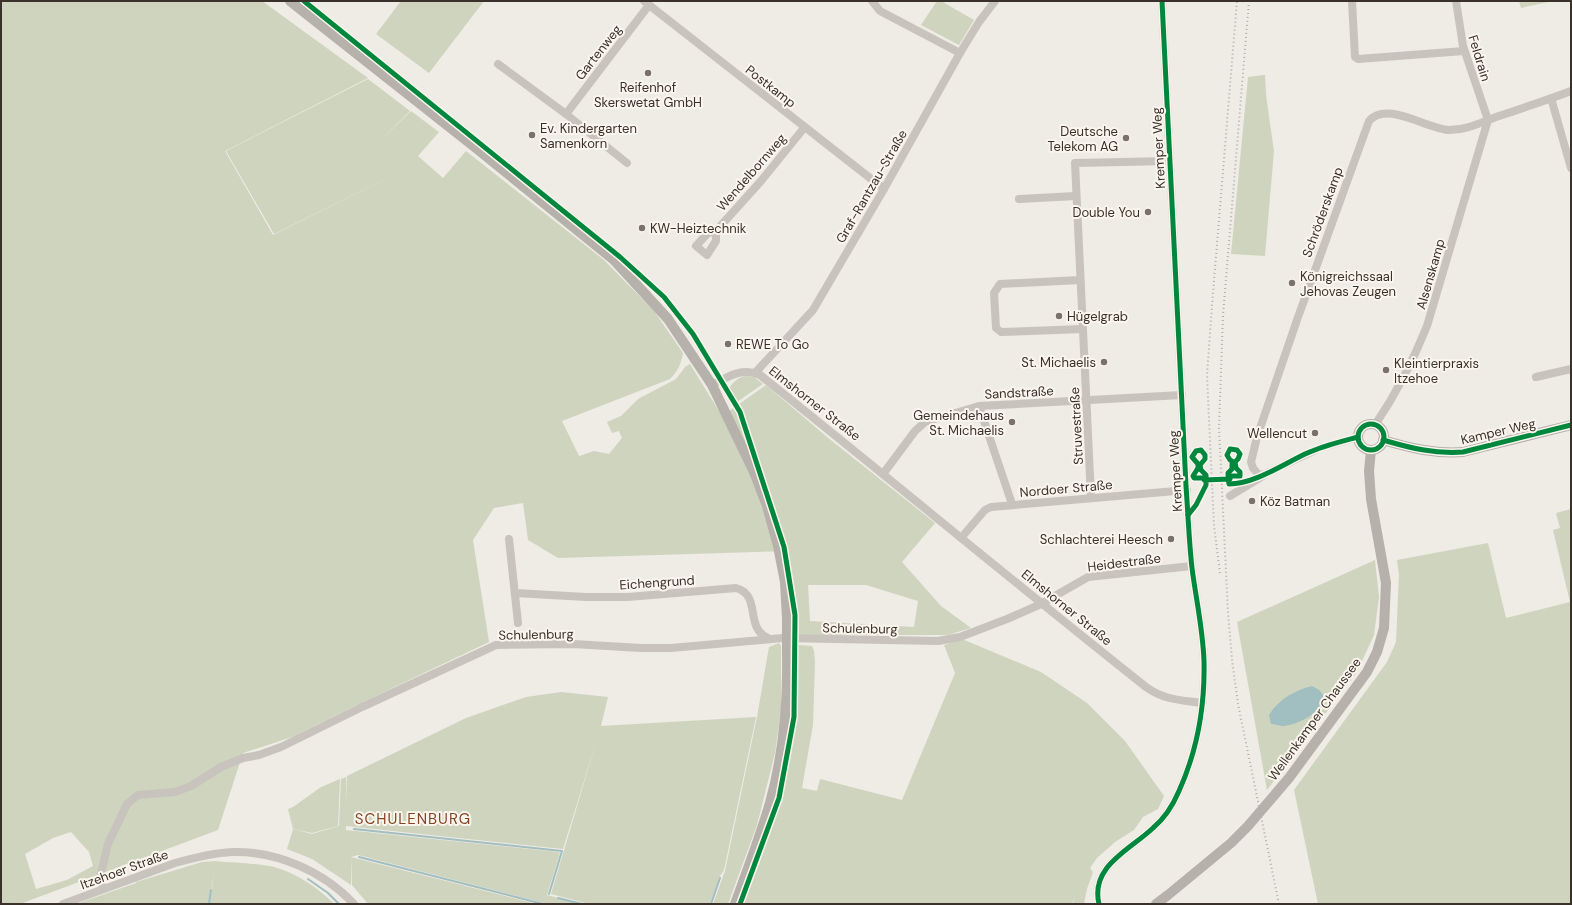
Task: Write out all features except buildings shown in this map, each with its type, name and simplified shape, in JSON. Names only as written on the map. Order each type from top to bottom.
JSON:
[{"type":"main road","points":[[290,1],[540,199],[614,260],[668,319],[712,385],[754,472],[767,506],[778,546],[785,582],[787,618],[785,717],[776,773],[770,802],[761,831],[735,904]]},
{"type":"main road","points":[[1369,425],[1375,426],[1382,431],[1383,440],[1380,447],[1371,450],[1361,446],[1358,437],[1359,432],[1363,427],[1369,425]]},
{"type":"main road","name":"Kamper Weg","points":[[1383,440],[1424,451],[1463,452],[1571,425]]},
{"type":"main road","name":"Wellenkamper Chaussee","points":[[1156,904],[1231,843],[1265,808],[1367,672],[1377,652],[1384,628],[1386,583],[1370,492],[1369,471],[1371,450]]},
{"type":"street","points":[[872,1],[880,11],[960,53]]},
{"type":"street","name":"Graf-Rantzau-Straße","points":[[755,373],[813,310],[884,189],[960,53],[979,22],[995,1]]},
{"type":"street","name":"Kremper Weg","points":[[1099,904],[1097,888],[1104,870],[1114,860],[1154,828],[1174,801],[1187,772],[1194,750],[1202,703],[1203,652],[1192,566],[1187,490],[1162,1]]},
{"type":"street","points":[[1352,1],[1355,57],[1358,59],[1464,51]]},
{"type":"street","name":"Feldrain","points":[[1456,1],[1461,40],[1488,120]]},
{"type":"street","name":"Gartenweg","points":[[566,114],[650,4]]},
{"type":"street","name":"Postkamp","points":[[650,4],[804,128],[884,189]]},
{"type":"street","points":[[498,64],[566,114],[626,163]]},
{"type":"street","points":[[1488,120],[1571,91]]},
{"type":"street","points":[[1551,98],[1571,168]]},
{"type":"street","name":"Schröderskamp","points":[[1263,474],[1253,468],[1251,462],[1257,437],[1297,320],[1369,121],[1375,115],[1387,112],[1450,130],[1470,127],[1488,120]]},
{"type":"street","name":"Alsenskamp","points":[[1375,426],[1400,386],[1427,326],[1488,120]]},
{"type":"street","name":"Wendelbornweg","points":[[716,231],[761,181],[804,128]]},
{"type":"street","name":"Struvestraße","points":[[1091,497],[1075,163],[1169,161]]},
{"type":"street","points":[[1019,199],[1076,196]]},
{"type":"street","points":[[1080,280],[1000,284],[994,293],[994,300],[996,328],[1001,332],[1083,329]]},
{"type":"street","points":[[1536,378],[1571,369]]},
{"type":"street","name":"Elmshorner Straße","points":[[712,385],[738,372],[755,373],[760,375],[1041,604],[1152,691],[1166,698],[1202,703]]},
{"type":"street","name":"Sandstraße","points":[[883,474],[915,431],[925,422],[979,406],[1182,395]]},
{"type":"street","points":[[979,406],[1012,504]]},
{"type":"street","points":[[1230,496],[1263,474],[1320,448],[1358,437]]},
{"type":"street","name":"Nordoer Straße","points":[[961,538],[988,508],[1012,504],[1187,490]]},
{"type":"street","points":[[509,539],[518,623]]},
{"type":"street","name":"Heidestraße","points":[[1041,604],[1088,578],[1192,566]]},
{"type":"street","name":"Eichengrund","points":[[515,593],[586,597],[628,597],[736,588],[748,596],[757,630],[759,634],[768,638]]},
{"type":"street","name":"Schulenburg","points":[[103,889],[100,878],[108,844],[127,804],[138,795],[174,792],[191,786],[221,767],[242,758],[259,755],[281,747],[362,707],[496,645],[573,644],[660,648],[768,638],[946,640],[976,631],[1041,604]]},
{"type":"street","name":"Itzehoer Straße","points":[[63,904],[194,858],[231,852],[274,857],[303,867],[334,886],[354,904]]},
{"type":"green space","points":[[1,1],[262,1],[368,78],[225,151],[273,235],[412,166],[274,234],[226,151],[368,79],[410,111],[380,141],[411,111],[439,132],[418,156],[443,178],[466,151],[604,260],[654,311],[683,353],[679,367],[670,379],[562,421],[579,456],[594,451],[609,454],[622,438],[619,431],[612,433],[607,422],[621,416],[638,399],[676,379],[685,367],[690,364],[722,416],[766,385],[827,437],[935,523],[902,562],[941,606],[971,628],[948,635],[794,635],[788,551],[558,558],[528,540],[523,503],[494,508],[473,540],[489,642],[292,737],[243,753],[218,830],[20,904],[1,904]],"holes":[[[808,585],[866,585],[918,601],[914,627],[810,621]],[[71,832],[89,852],[93,866],[67,880],[36,889],[25,854],[53,838]]]},
{"type":"green space","points":[[401,1],[484,1],[429,73],[376,34]]},
{"type":"green space","points":[[937,1],[941,1],[974,20],[959,45],[921,25]]},
{"type":"green space","points":[[1519,1],[1553,1],[1521,8]]},
{"type":"green space","points":[[1265,75],[1266,95],[1274,151],[1265,256],[1231,254],[1248,77]]},
{"type":"green space","points":[[745,376],[754,377],[763,384],[734,404],[728,390],[735,381]]},
{"type":"green space","points":[[1571,509],[1571,904],[1318,904],[1294,790],[1387,662],[1396,642],[1399,575],[1397,560],[1488,543],[1506,618],[1570,602],[1553,530],[1560,528],[1556,513]]},
{"type":"green space","points":[[1375,560],[1379,597],[1374,635],[1357,672],[1267,790],[1237,622]]},
{"type":"green space","points":[[962,639],[1041,672],[1087,703],[1125,741],[1164,796],[1158,809],[1143,817],[1134,830],[1115,842],[1097,858],[1090,868],[1093,872],[1084,904],[1073,904],[1075,896],[1072,904],[744,904],[770,833],[786,779],[793,732],[798,645],[812,646],[815,662],[813,725],[802,788],[817,791],[820,779],[902,800],[955,673],[944,645]]},
{"type":"green space","points":[[779,643],[781,646],[781,711],[775,753],[757,825],[728,904],[713,904],[725,871],[757,717],[769,647]]},
{"type":"green space","points":[[561,692],[608,697],[601,726],[756,717],[724,870],[720,876],[710,904],[589,904],[551,894],[597,739],[563,849],[346,826],[346,830],[558,852],[560,853],[547,895],[579,904],[548,904],[358,855],[351,857],[351,885],[312,859],[287,849],[293,829],[312,834],[339,826],[341,779],[346,777],[346,801],[347,776],[466,718],[526,697]]},
{"type":"green space","points":[[340,779],[338,826],[312,833],[293,829],[288,809],[321,787]]},
{"type":"green space","points":[[351,857],[537,904],[368,904],[352,885]]},
{"type":"green space","points":[[215,861],[260,865],[274,867],[299,877],[321,892],[334,904],[210,904],[214,873],[209,904],[76,904],[202,862]]},
{"type":"water","points":[[1312,686],[1319,690],[1324,696],[1319,708],[1309,717],[1297,723],[1284,726],[1271,724],[1269,715],[1282,700],[1299,690]]},
{"type":"waterway","points":[[354,829],[562,851],[549,894]]},
{"type":"waterway","points":[[359,857],[543,904]]},
{"type":"waterway","points":[[711,904],[720,878]]},
{"type":"waterway","points":[[308,879],[328,893],[339,904]]},
{"type":"waterway","points":[[209,904],[211,890]]},
{"type":"waterway","points":[[558,898],[582,904]]},
{"type":"railway","points":[[1220,573],[1214,526],[1207,375],[1237,1]]},
{"type":"railway","points":[[1249,1],[1223,315],[1219,428],[1228,613],[1232,660],[1238,704],[1279,904]]},
{"type":"cycle path","points":[[304,1],[620,257],[664,297],[693,334],[740,412],[784,547],[795,615],[794,717],[779,798],[740,904]]},
{"type":"cycle path","points":[[1099,904],[1098,891],[1100,879],[1106,869],[1114,860],[1161,820],[1177,796],[1191,760],[1199,728],[1203,695],[1204,661],[1201,626],[1189,537],[1162,1]]},
{"type":"cycle path","points":[[1371,424],[1380,428],[1384,437],[1380,446],[1371,450],[1362,446],[1358,437],[1362,428],[1371,424]]},
{"type":"cycle path","points":[[1383,440],[1422,450],[1463,452],[1571,425]]},
{"type":"cycle path","points":[[1188,515],[1196,505],[1206,485],[1206,475],[1201,470],[1200,465],[1205,459],[1205,455],[1201,450],[1196,451],[1192,457],[1198,464],[1198,468],[1193,476],[1194,478],[1203,478],[1204,480],[1230,479],[1230,476],[1240,476],[1240,472],[1236,468],[1235,462],[1240,454],[1237,450],[1230,449],[1227,455],[1232,461],[1232,469],[1228,473],[1228,477],[1228,478],[1228,480],[1229,484],[1248,481],[1268,473],[1311,451],[1358,437]]},
{"type":"place","name":"Reifenhof Skerswetat GmbH","points":[[648,73]]},
{"type":"place","name":"Ev. Kindergarten Samenkorn","points":[[532,135]]},
{"type":"place","name":"Deutsche Telekom AG","points":[[1126,138]]},
{"type":"place","name":"Double You","points":[[1148,212]]},
{"type":"place","name":"KW-Heiztechnik","points":[[642,228]]},
{"type":"place","name":"Königreichssaal Jehovas Zeugen","points":[[1292,283]]},
{"type":"place","name":"Hügelgrab","points":[[1059,316]]},
{"type":"place","name":"REWE To Go","points":[[728,344]]},
{"type":"place","name":"St. Michaelis","points":[[1104,362]]},
{"type":"place","name":"Kleintierpraxis Itzehoe","points":[[1386,370]]},
{"type":"place","name":"Gemeindehaus St. Michaelis","points":[[1012,422]]},
{"type":"place","name":"Wellencut","points":[[1315,433]]},
{"type":"place","name":"Köz Batman","points":[[1252,501]]},
{"type":"place","name":"Schlachterei Heesch","points":[[1171,539]]},
{"type":"district","name":"SCHULENBURG","points":[[413,819]]}]
